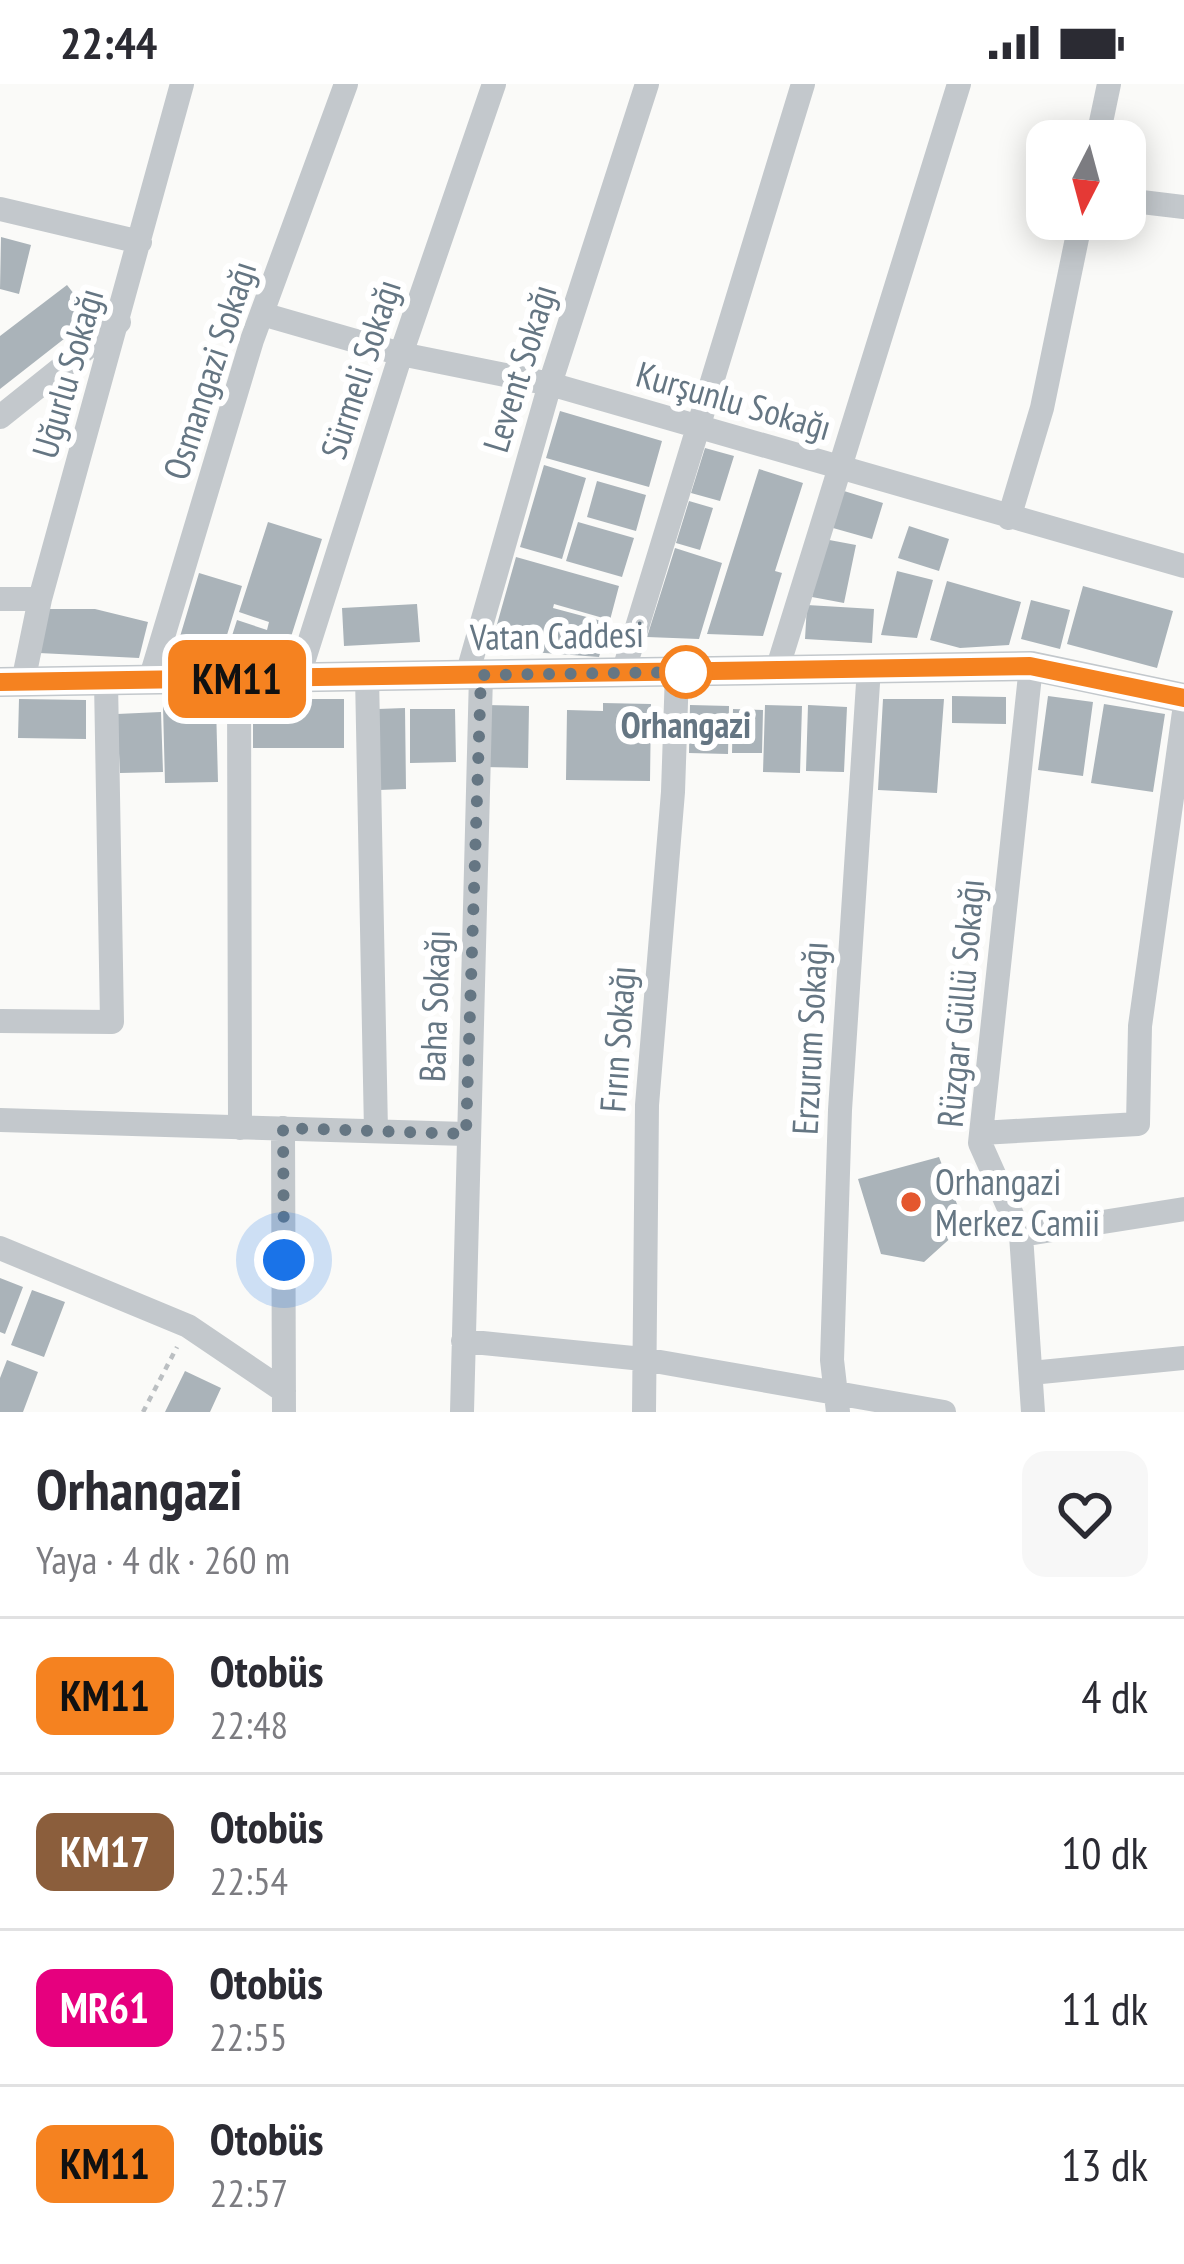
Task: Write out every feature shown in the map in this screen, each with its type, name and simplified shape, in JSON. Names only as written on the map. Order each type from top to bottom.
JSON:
[{"type":"street","name":"Uğurlu Sokağı","points":[[11,682],[40,598],[119,322],[182,84]]},
{"type":"street","name":"Osmangazi Sokağı","points":[[150,680],[262,314],[346,84]]},
{"type":"street","name":"Sürmeli Sokağı","points":[[298,678],[401,353],[494,84]]},
{"type":"street","name":"Levent Sokağı","points":[[474,675],[550,383],[647,84]]},
{"type":"street","points":[[623,673],[802,84]]},
{"type":"street","points":[[777,670],[959,84]]},
{"type":"street","points":[[1101,120],[1108,84]]},
{"type":"street","points":[[1146,202],[1184,207]]},
{"type":"street","points":[[0,209],[140,242]]},
{"type":"street","points":[[1009,518],[1042,408],[1077,240]]},
{"type":"street","name":"Kurşunlu Sokağı","points":[[262,314],[401,353],[550,383],[1184,566]]},
{"type":"street","points":[[0,417],[119,322]]},
{"type":"street","points":[[0,599],[40,598]]},
{"type":"street","name":"Vatan Caddesi","points":[[11,682],[1030,666],[1184,698]]},
{"type":"street","name":"Rüzgar Güllü Sokağı","points":[[1030,666],[980,1142],[1022,1235],[1033,1412]]},
{"type":"street","name":"Erzurum Sokağı","points":[[837,1402],[832,1360],[840,1110],[869,668]]},
{"type":"street","name":"Fırın Sokağı","points":[[644,1412],[647,1105],[673,792],[676,672]]},
{"type":"street","name":"Baha Sokağı","points":[[462,1412],[474,675]]},
{"type":"street","points":[[367,676],[376,1131]]},
{"type":"street","points":[[239,679],[240,1128]]},
{"type":"street","points":[[0,1022],[112,1022],[106,681]]},
{"type":"street","points":[[980,1133],[1138,1124],[1140,1026],[1184,712]]},
{"type":"street","points":[[0,1120],[466,1134]]},
{"type":"street","points":[[283,1128],[284,1402]]},
{"type":"street","points":[[1022,1235],[1184,1209]]},
{"type":"street","points":[[0,1247],[188,1326],[284,1402]]},
{"type":"street","points":[[463,1341],[643,1359],[837,1402],[944,1412]]},
{"type":"street","points":[[1030,1373],[1184,1358]]},
{"type":"path","points":[[143,1412],[188,1326]]},
{"type":"building","points":[[1,237],[31,245],[19,294],[0,289]]},
{"type":"building","points":[[67,285],[92,317],[0,389],[0,336]]},
{"type":"building","points":[[560,411],[662,441],[649,487],[546,458]]},
{"type":"building","points":[[705,448],[734,456],[720,501],[691,493]]},
{"type":"building","points":[[544,465],[586,478],[562,559],[520,547]]},
{"type":"building","points":[[759,469],[803,483],[775,571],[782,573],[763,636],[707,634]]},
{"type":"building","points":[[597,481],[646,495],[636,531],[587,517]]},
{"type":"building","points":[[844,491],[883,503],[872,539],[833,528]]},
{"type":"building","points":[[689,501],[713,508],[700,550],[676,543]]},
{"type":"building","points":[[268,522],[322,539],[283,662],[224,661],[237,620],[267,630],[269,622],[239,612]]},
{"type":"building","points":[[578,522],[634,538],[622,577],[566,561]]},
{"type":"building","points":[[909,526],[949,539],[939,571],[898,558]]},
{"type":"building","points":[[824,539],[856,545],[844,603],[812,597]]},
{"type":"building","points":[[675,548],[722,563],[699,639],[647,637]]},
{"type":"building","points":[[516,557],[619,586],[610,620],[554,604],[553,608],[609,623],[599,657],[490,649]]},
{"type":"building","points":[[897,571],[933,580],[917,638],[881,635]]},
{"type":"building","points":[[199,573],[242,586],[219,661],[173,660]]},
{"type":"building","points":[[947,581],[1021,602],[1009,645],[960,648],[930,640]]},
{"type":"building","points":[[1083,586],[1173,611],[1157,668],[1067,644]]},
{"type":"building","points":[[1031,600],[1070,610],[1060,649],[1021,639]]},
{"type":"building","points":[[417,604],[420,642],[344,646],[342,608]]},
{"type":"building","points":[[807,605],[874,609],[872,643],[805,639]]},
{"type":"building","points":[[48,609],[95,609],[148,622],[139,658],[39,653]]},
{"type":"building","points":[[952,696],[1006,697],[1006,724],[952,723]]},
{"type":"building","points":[[1048,696],[1093,702],[1083,776],[1038,770]]},
{"type":"building","points":[[19,699],[86,700],[86,739],[18,738]]},
{"type":"building","points":[[253,699],[344,699],[344,748],[253,748]]},
{"type":"building","points":[[883,699],[944,699],[937,793],[878,790]]},
{"type":"building","points":[[603,703],[651,704],[650,781],[566,780],[567,710],[603,711]]},
{"type":"building","points":[[1104,704],[1165,714],[1153,792],[1091,783]]},
{"type":"building","points":[[216,705],[218,782],[165,783],[163,706]]},
{"type":"building","points":[[485,705],[529,706],[528,768],[483,767]]},
{"type":"building","points":[[690,705],[729,706],[728,754],[689,753]]},
{"type":"building","points":[[765,705],[802,706],[800,773],[763,772]]},
{"type":"building","points":[[808,705],[847,707],[844,772],[806,771]]},
{"type":"building","points":[[405,708],[406,789],[379,790],[378,709]]},
{"type":"building","points":[[410,709],[455,709],[456,762],[410,763]]},
{"type":"building","points":[[733,709],[763,710],[762,753],[732,753]]},
{"type":"building","points":[[161,712],[163,772],[120,773],[117,714]]},
{"type":"building","name":"Orhangazi Merkez Camii","points":[[939,1157],[965,1225],[924,1262],[881,1254],[858,1179]]},
{"type":"building","points":[[0,1278],[23,1287],[5,1334],[0,1332]]},
{"type":"building","points":[[32,1290],[65,1302],[44,1357],[11,1345]]},
{"type":"building","points":[[7,1360],[38,1372],[23,1412],[0,1412],[0,1378]]},
{"type":"building","points":[[185,1371],[221,1388],[210,1412],[165,1412]]},
{"type":"bus line","name":"KM11","points":[[0,682],[1030,666],[1184,698]]},
{"type":"place","name":"Orhangazi","points":[[686,672]]},
{"type":"place","name":"Orhangazi Merkez Camii","points":[[911,1202]]},
{"type":"route","points":[[284,1260],[283,1128],[466,1134],[481,675],[686,672]]}]
